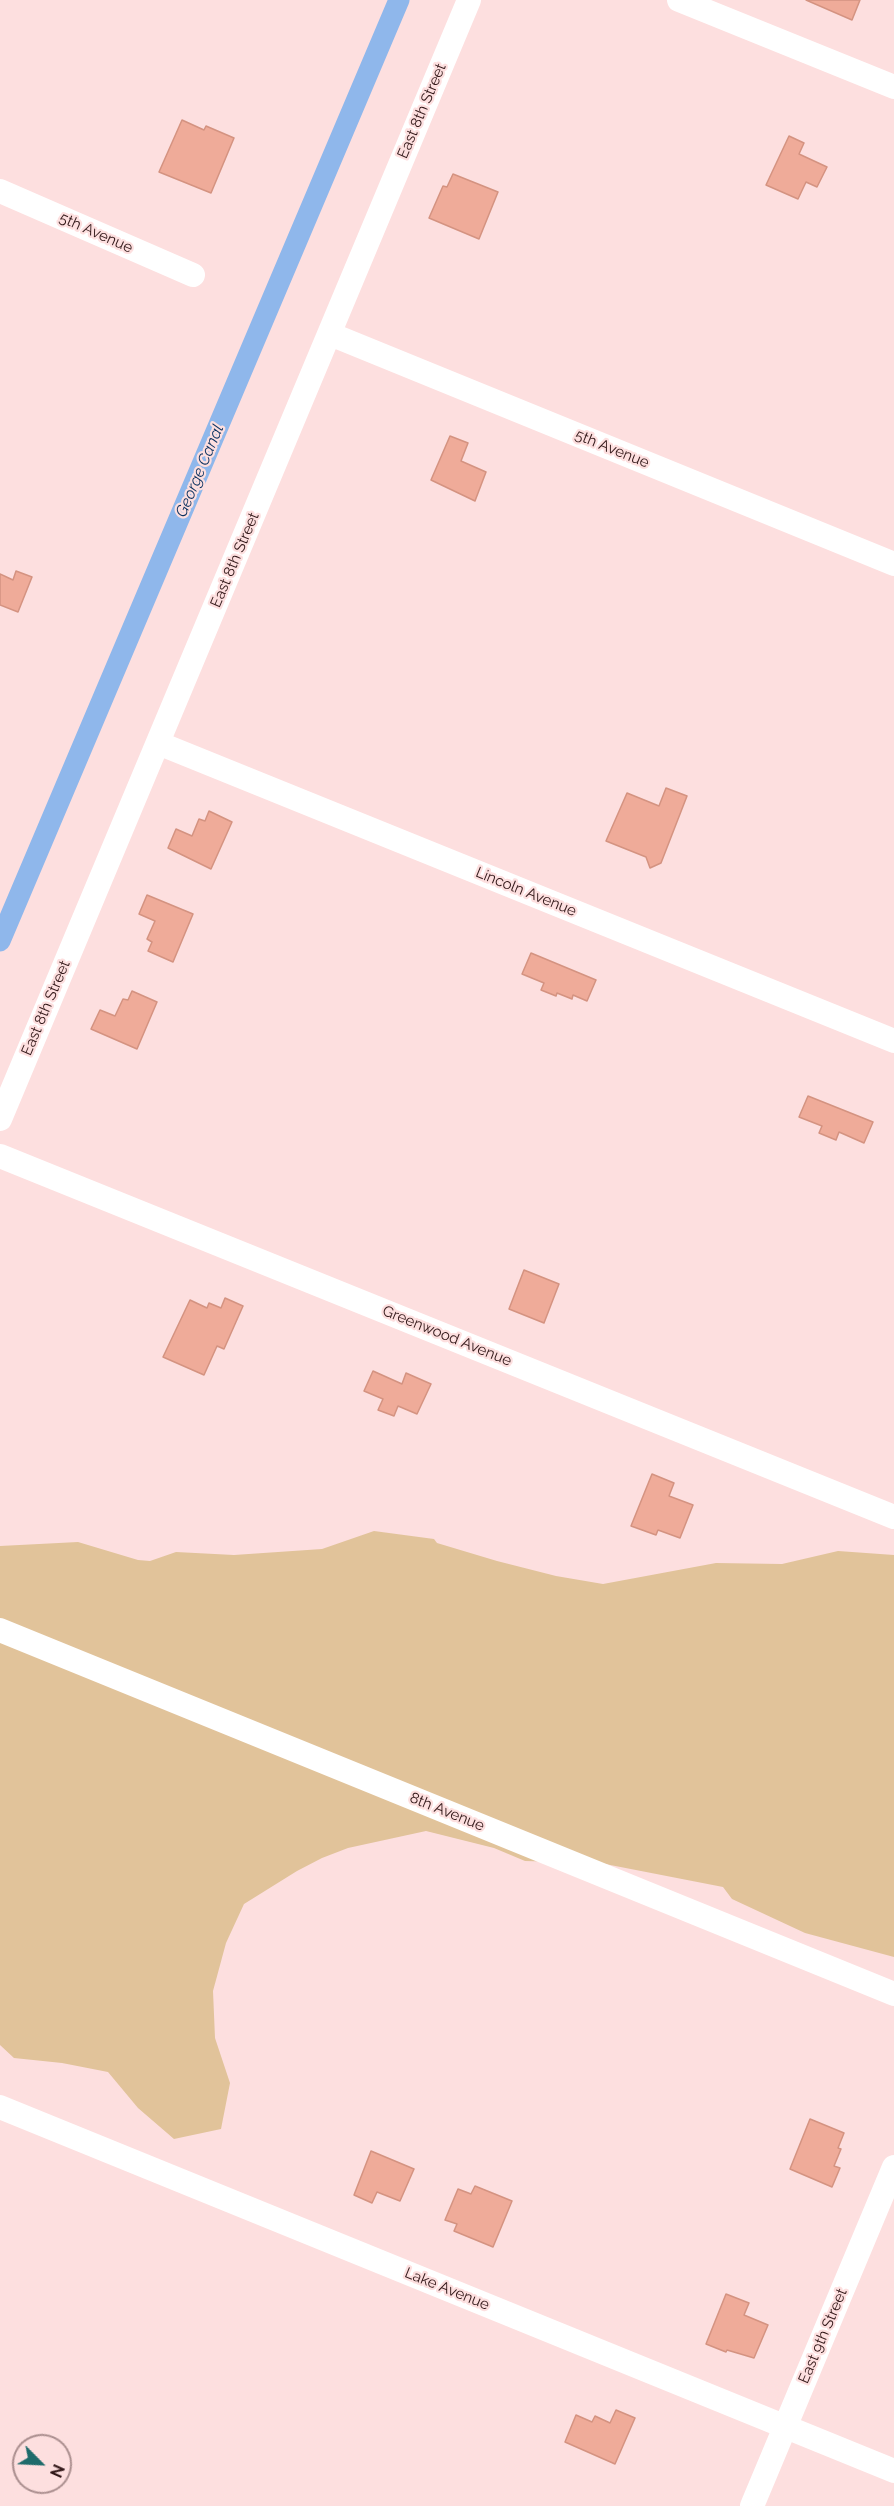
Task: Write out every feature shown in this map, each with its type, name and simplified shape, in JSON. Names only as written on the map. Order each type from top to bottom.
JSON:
[{"type":"street","name":"East 8th Street","points":[[0,1119],[469,0]]},
{"type":"street","points":[[679,0],[894,87]]},
{"type":"street","name":"5th Avenue","points":[[0,191],[193,275]]},
{"type":"street","name":"5th Avenue","points":[[330,334],[894,564]]},
{"type":"street","name":"Lincoln Avenue","points":[[158,743],[894,1041]]},
{"type":"street","name":"Greenwood Avenue","points":[[0,1156],[894,1517]]},
{"type":"street","name":"8th Avenue","points":[[0,1630],[894,1994]]},
{"type":"street","name":"Lake Avenue","points":[[0,2107],[894,2471]]},
{"type":"street","name":"East 9th Street","points":[[752,2506],[894,2167]]},
{"type":"shaded area","points":[[374,1531],[434,1539],[437,1543],[497,1561],[556,1576],[603,1584],[716,1563],[782,1564],[838,1551],[894,1555],[894,1957],[805,1933],[732,1899],[723,1887],[600,1863],[525,1861],[494,1848],[426,1831],[348,1848],[322,1858],[244,1904],[226,1943],[213,1991],[215,2038],[230,2083],[221,2129],[174,2139],[138,2108],[108,2072],[62,2063],[14,2058],[0,2045],[0,1546],[78,1542],[138,1560],[150,1561],[176,1552],[234,1555],[322,1549]]},
{"type":"building","points":[[806,0],[860,0],[852,20]]},
{"type":"building","points":[[182,120],[204,130],[206,126],[234,138],[211,193],[159,172]]},
{"type":"building","points":[[789,136],[804,143],[799,154],[827,167],[817,187],[806,182],[798,199],[766,185]]},
{"type":"building","points":[[453,174],[498,192],[479,239],[429,218],[443,186],[447,187]]},
{"type":"building","points":[[450,436],[468,443],[461,461],[486,472],[475,501],[431,480]]},
{"type":"building","points":[[16,571],[32,577],[18,612],[0,605],[0,574],[13,580]]},
{"type":"building","points":[[666,788],[687,796],[661,863],[650,868],[646,857],[606,841],[627,793],[659,806]]},
{"type":"building","points":[[209,811],[232,822],[211,869],[168,848],[176,829],[192,836],[199,819],[205,821]]},
{"type":"building","points":[[147,895],[193,914],[173,962],[148,951],[152,942],[147,939],[155,921],[139,914]]},
{"type":"building","points":[[531,953],[596,980],[587,1001],[573,995],[572,999],[541,990],[544,983],[522,974]]},
{"type":"building","points":[[132,991],[157,1002],[137,1049],[91,1029],[100,1010],[115,1016],[123,999],[128,1000]]},
{"type":"building","points":[[808,1096],[873,1122],[864,1143],[839,1132],[836,1140],[819,1133],[822,1126],[799,1117]]},
{"type":"building","points":[[524,1270],[559,1284],[544,1323],[509,1309]]},
{"type":"building","points":[[225,1298],[243,1306],[224,1349],[217,1346],[204,1375],[163,1357],[190,1300],[207,1308],[209,1303],[221,1308]]},
{"type":"building","points":[[373,1371],[402,1384],[406,1373],[431,1384],[417,1414],[398,1406],[394,1416],[378,1410],[383,1399],[364,1391]]},
{"type":"building","points":[[652,1474],[674,1483],[669,1496],[693,1505],[680,1538],[658,1530],[656,1535],[631,1526]]},
{"type":"building","points":[[810,2119],[844,2133],[834,2166],[840,2168],[832,2187],[790,2169]]},
{"type":"building","points":[[371,2151],[414,2169],[400,2201],[377,2192],[372,2203],[354,2195]]},
{"type":"building","points":[[475,2186],[512,2201],[493,2247],[454,2231],[457,2224],[445,2220],[458,2189],[471,2194]]},
{"type":"building","points":[[726,2294],[749,2303],[744,2315],[768,2325],[754,2358],[727,2350],[726,2352],[706,2344]]},
{"type":"building","points":[[616,2410],[635,2418],[615,2464],[565,2442],[576,2415],[592,2422],[595,2416],[610,2423]]},
{"type":"waterway","name":"George Canal","points":[[0,941],[399,0]]}]
